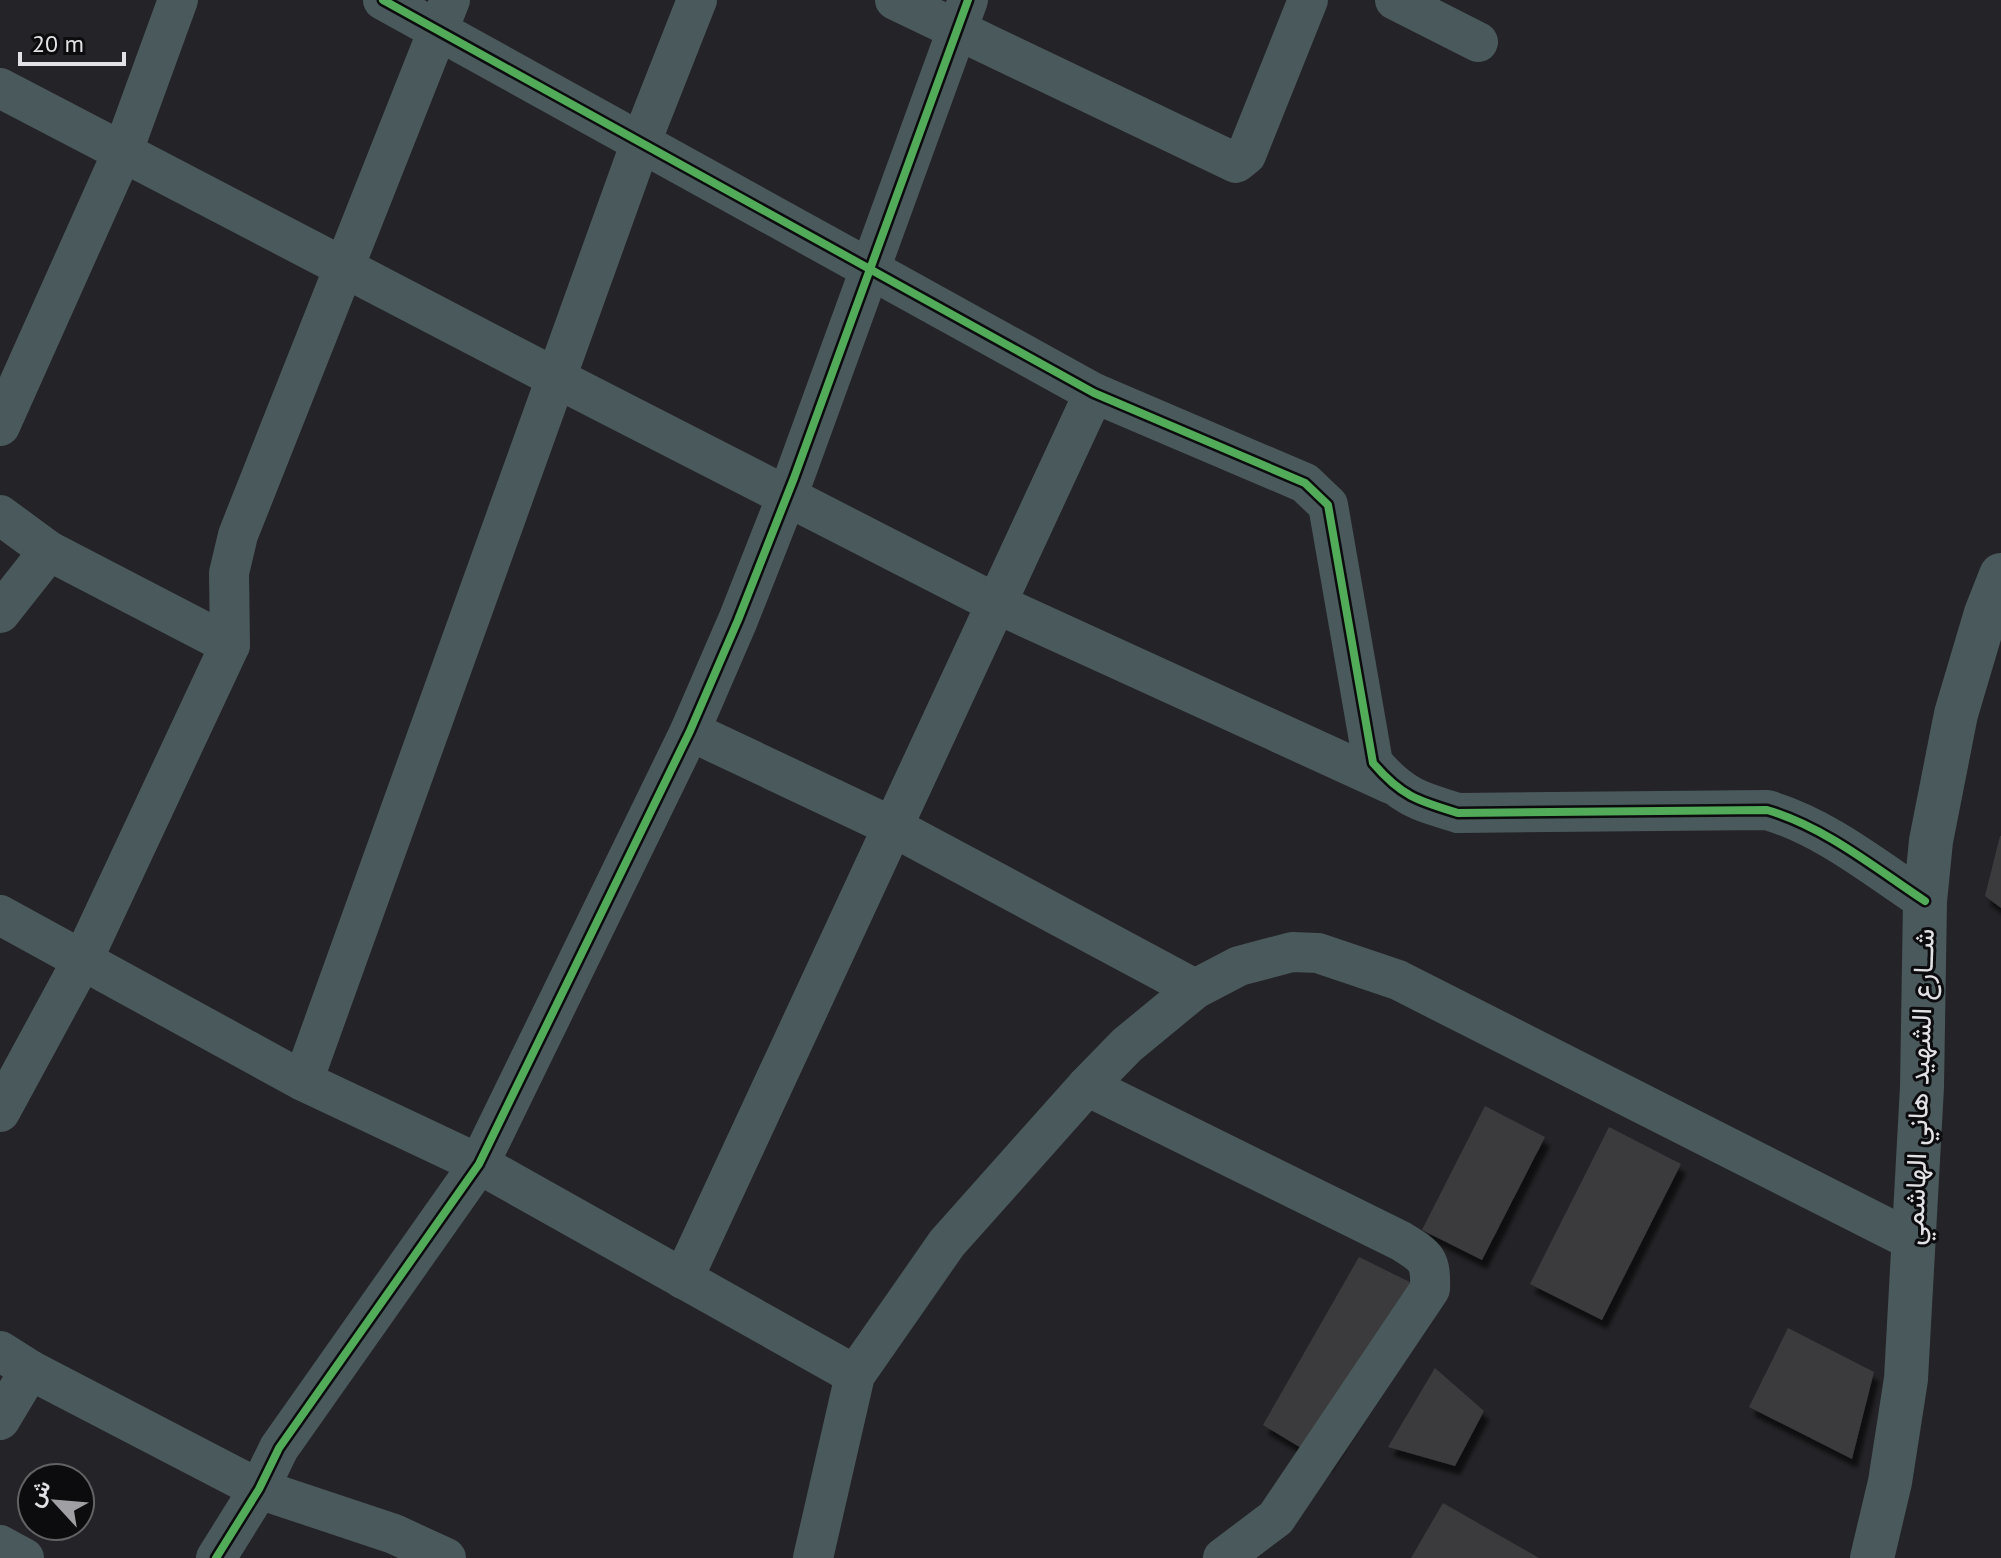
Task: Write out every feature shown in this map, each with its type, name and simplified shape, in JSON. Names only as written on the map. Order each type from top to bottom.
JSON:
[{"type":"street","points":[[0,426],[123,151],[178,0]]},
{"type":"street","points":[[383,0],[445,15],[641,142],[1094,393],[1305,483],[1328,505],[1373,763],[1391,784]]},
{"type":"street","points":[[303,1081],[641,142],[697,0]]},
{"type":"street","points":[[895,0],[962,16],[1236,163],[1246,155],[1308,0]]},
{"type":"street","points":[[1395,0],[1478,42]]},
{"type":"street","points":[[0,1112],[83,959],[230,645],[229,573],[232,552],[445,15]]},
{"type":"street","points":[[216,1558],[259,1489],[279,1448],[479,1164],[690,731],[738,620],[786,496],[962,16]]},
{"type":"street","points":[[0,88],[997,604],[1391,784],[1417,801],[1458,813],[1767,810],[1791,817],[1828,837],[1925,901]]},
{"type":"street","points":[[683,1279],[1094,393]]},
{"type":"street","points":[[0,515],[49,551],[230,645]]},
{"type":"street","points":[[0,613],[49,551]]},
{"type":"street","name":"شــارع الشهيد هاني الهاشمي","points":[[1872,1558],[1890,1482],[1906,1379],[1922,1087],[1925,901],[1941,785],[1956,714],[1996,604]]},
{"type":"street","points":[[690,731],[893,827],[1195,989]]},
{"type":"street","points":[[0,915],[303,1081],[479,1164],[855,1375]]},
{"type":"street","points":[[813,1558],[855,1375],[947,1243],[1127,1045],[1195,989],[1239,966],[1292,952],[1318,953],[1398,980],[1913,1241]]},
{"type":"street","points":[[1087,1086],[1401,1241],[1424,1256],[1431,1266],[1430,1289],[1276,1518],[1223,1558]]},
{"type":"street","points":[[0,1420],[15,1361],[259,1489],[392,1546],[446,1558]]},
{"type":"street","points":[[0,1545],[24,1558]]},
{"type":"building","points":[[2001,836],[2001,908],[1985,896]]},
{"type":"building","points":[[1485,1106],[1545,1137],[1482,1260],[1422,1230]]},
{"type":"building","points":[[1609,1127],[1681,1164],[1602,1320],[1530,1284]]},
{"type":"building","points":[[1359,1257],[1430,1292],[1326,1463],[1263,1425]]},
{"type":"building","points":[[1788,1328],[1874,1372],[1852,1459],[1749,1407]]},
{"type":"building","points":[[1435,1368],[1484,1411],[1455,1466],[1388,1447]]},
{"type":"building","points":[[1443,1503],[1539,1558],[1411,1558]]},
{"type":"cycle path","points":[[383,0],[1094,393],[1305,483],[1328,505],[1373,763],[1392,783],[1411,796],[1458,813],[1767,810],[1829,838],[1925,901]]},
{"type":"cycle path","points":[[216,1558],[259,1489],[279,1448],[479,1164],[690,731],[794,478],[968,0]]}]
